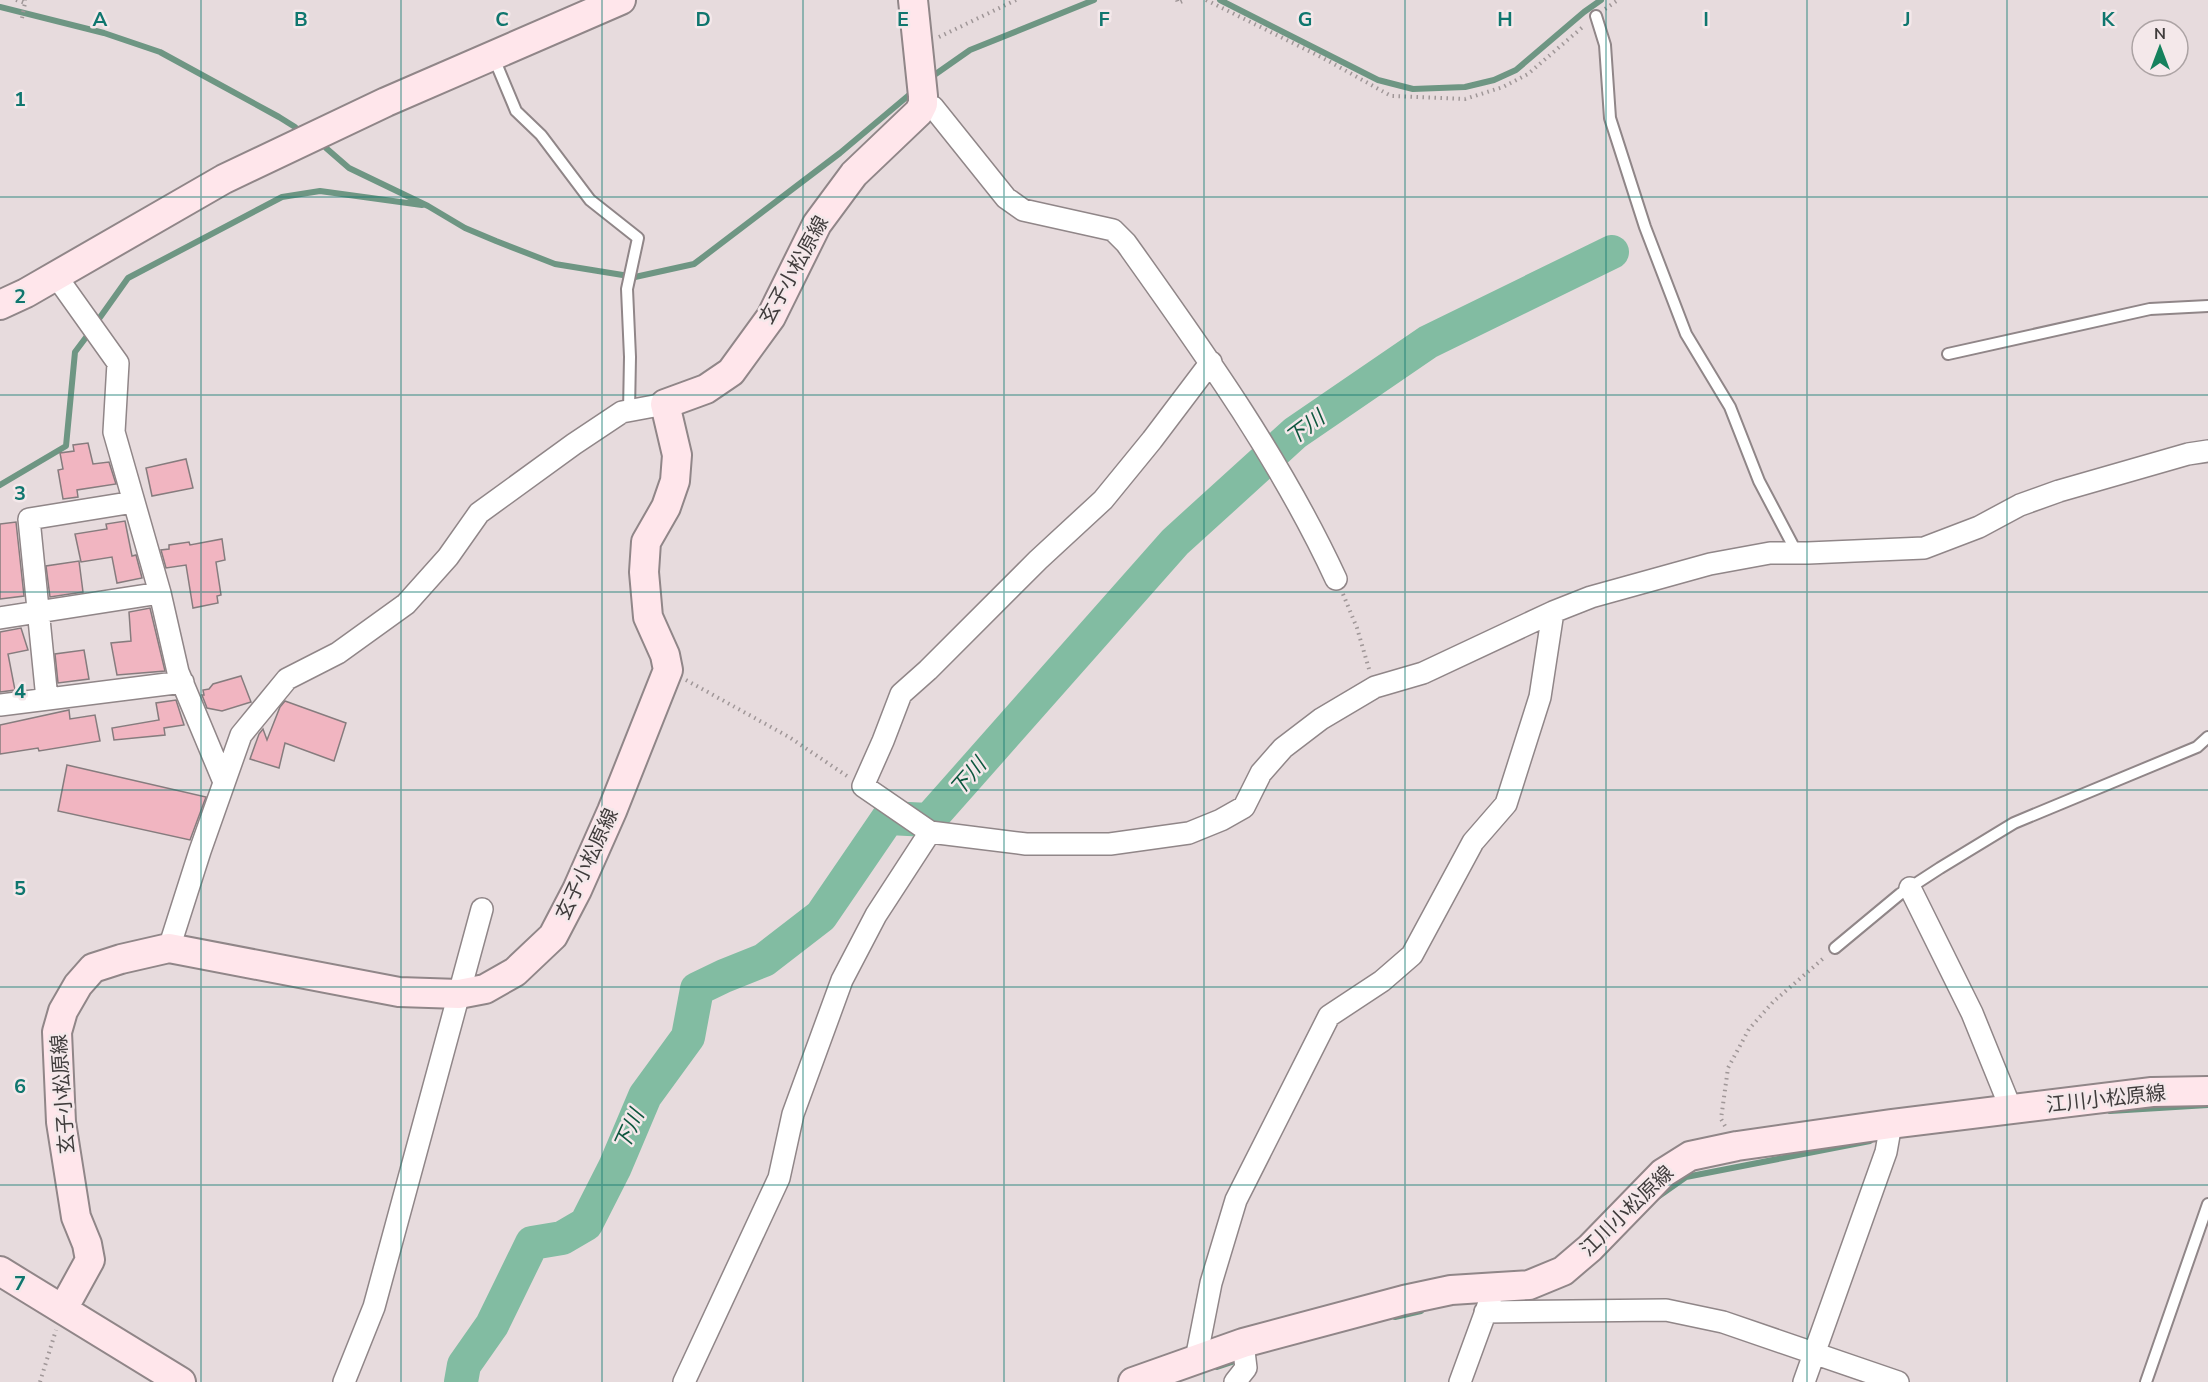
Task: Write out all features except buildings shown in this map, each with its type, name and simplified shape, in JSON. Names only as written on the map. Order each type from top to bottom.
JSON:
[{"type":"main road","points":[[0,304],[26,293],[224,178],[386,102],[621,0]]},
{"type":"main road","points":[[913,0],[922,104]]},
{"type":"main road","name":"玄子小松原線","points":[[664,404],[706,389],[731,372],[771,316],[824,216],[854,174],[919,112],[922,104]]},
{"type":"main road","points":[[664,404],[676,455],[675,482],[666,507],[646,542],[644,572],[648,617],[665,656],[668,670]]},
{"type":"main road","name":"玄子小松原線","points":[[63,1309],[90,1260],[87,1244],[76,1217],[61,1122],[57,1032],[63,1011],[78,985],[93,968],[169,948],[399,992],[459,994],[485,988],[516,972],[553,936],[577,890],[612,811],[668,670]]},
{"type":"main road","name":"江川小松原線","points":[[1133,1382],[1243,1343],[1451,1290],[1490,1300],[1529,1285],[1563,1271],[1590,1248],[1663,1173],[1690,1156],[1737,1146],[1891,1124],[2152,1092],[2208,1091]]},
{"type":"main road","points":[[0,1271],[181,1382]]},
{"type":"street","points":[[922,104],[933,107],[1006,198],[1023,210],[1113,230],[1126,243],[1212,362],[1264,443],[1319,542],[1336,579]]},
{"type":"street","points":[[56,276],[118,363],[114,432],[183,682],[224,782]]},
{"type":"street","points":[[1212,362],[1104,500],[901,694],[863,786],[930,832],[1026,844],[1110,844],[1189,833],[1221,820],[1244,807],[1261,773],[1283,748],[1321,719],[1375,687],[1423,673],[1553,612],[1591,597],[1710,564],[1770,553],[1924,548],[1979,527],[2020,505],[2059,490],[2188,454],[2208,451]]},
{"type":"street","points":[[169,948],[200,850],[241,735],[287,679],[339,653],[406,604],[448,557],[479,513],[622,412],[664,404]]},
{"type":"street","points":[[48,699],[29,519],[134,502]]},
{"type":"street","points":[[0,618],[160,593]]},
{"type":"street","points":[[1196,1359],[1212,1283],[1236,1200],[1329,1016],[1382,981],[1412,955],[1473,842],[1506,804],[1540,697],[1553,612]]},
{"type":"street","points":[[0,705],[183,682]]},
{"type":"street","points":[[684,1382],[779,1178],[793,1114],[842,980],[876,915],[930,832]]},
{"type":"street","points":[[1910,888],[1972,1013],[2011,1109]]},
{"type":"street","points":[[345,1382],[374,1307],[482,909]]},
{"type":"street","points":[[1804,1382],[1886,1152],[1891,1124]]},
{"type":"street","points":[[1460,1382],[1490,1300],[1666,1310],[1723,1322],[1898,1382]]},
{"type":"street","points":[[1235,1382],[1246,1368],[1243,1343]]},
{"type":"lane","points":[[1596,16],[1605,45],[1610,118],[1645,227],[1686,334],[1730,407],[1760,481],[1797,553]]},
{"type":"lane","points":[[493,55],[516,111],[541,135],[590,200],[638,238],[627,289],[630,357],[629,411]]},
{"type":"lane","points":[[1948,354],[2150,309],[2208,306]]},
{"type":"lane","points":[[1834,948],[1910,888],[2014,823],[2197,747],[2208,736]]},
{"type":"lane","points":[[2146,1382],[2208,1204]]},
{"type":"path","points":[[16,0],[25,2],[22,18]]},
{"type":"path","points":[[917,48],[1016,0]]},
{"type":"path","points":[[1177,0],[1178,3],[1185,0]]},
{"type":"path","points":[[1206,0],[1323,57],[1391,96],[1465,99],[1503,87],[1528,74],[1618,0]]},
{"type":"path","points":[[1336,579],[1357,628],[1375,687]]},
{"type":"path","points":[[668,670],[789,737],[863,786]]},
{"type":"path","points":[[1737,1146],[1720,1119],[1728,1068],[1749,1029],[1773,1002],[1834,948]]},
{"type":"path","points":[[40,1382],[63,1309]]},
{"type":"waterway","points":[[930,78],[970,50],[1094,0]]},
{"type":"waterway","points":[[1220,0],[1378,80],[1413,89],[1465,87],[1494,80],[1516,70],[1601,0]]},
{"type":"waterway","points":[[0,7],[104,33],[160,52],[295,127]]},
{"type":"waterway","points":[[326,148],[349,168],[428,206],[465,228],[496,241],[555,264],[635,277],[694,264],[840,153],[915,90]]},
{"type":"waterway","points":[[96,323],[128,278],[282,197],[320,191],[422,205]]},
{"type":"waterway","name":"下川","points":[[461,1382],[464,1365],[492,1325],[532,1243],[562,1238],[586,1224],[615,1167],[645,1096],[688,1037],[697,989],[764,960],[821,916],[888,818],[929,820],[1175,542],[1295,433],[1428,342],[1612,252]]},
{"type":"waterway","points":[[0,485],[66,446],[75,352],[90,332]]},
{"type":"waterway","points":[[2110,1111],[2208,1105]]},
{"type":"waterway","points":[[1659,1196],[1686,1177],[1870,1141]]},
{"type":"waterway","points":[[1395,1317],[1421,1311]]},
{"type":"waterway","points":[[1217,1367],[1241,1359]]}]
